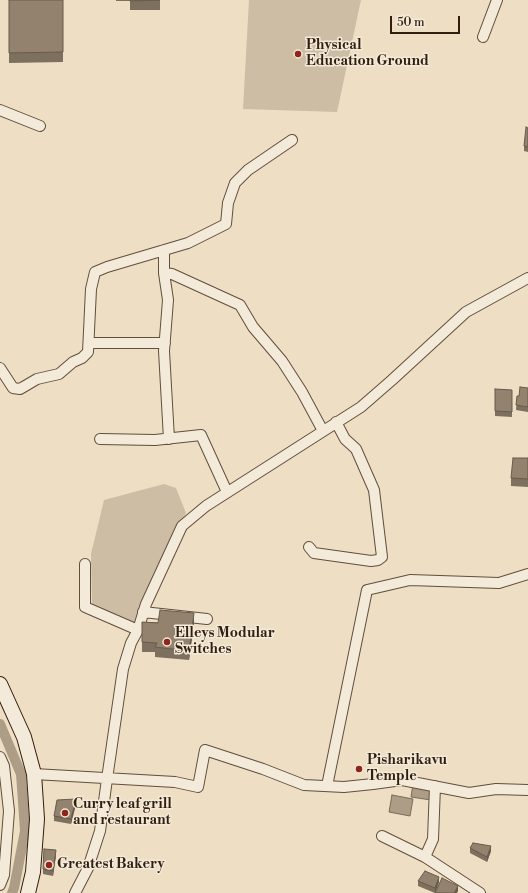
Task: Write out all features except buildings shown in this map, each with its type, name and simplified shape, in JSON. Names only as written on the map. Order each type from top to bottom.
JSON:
[{"type":"main road","points":[[0,684],[24,737],[34,774],[37,819],[33,872],[28,893]]},
{"type":"street","points":[[483,37],[497,0]]},
{"type":"street","points":[[0,110],[40,126]]},
{"type":"street","points":[[0,368],[13,388],[20,389],[37,379],[59,374],[73,362],[82,358],[88,352],[91,289],[95,272],[107,267],[188,243],[226,224],[228,202],[235,183],[248,170],[292,140]]},
{"type":"street","points":[[164,250],[164,273],[168,300],[164,351],[169,439]]},
{"type":"street","points":[[164,273],[172,274],[240,305],[253,327],[282,361],[302,392],[323,431]]},
{"type":"street","points":[[75,893],[88,868],[100,831],[123,669],[131,642],[138,630],[146,604],[182,526],[206,506],[361,407],[466,312],[528,278]]},
{"type":"street","points":[[89,343],[165,343]]},
{"type":"street","points":[[309,547],[314,553],[371,561],[378,560],[382,557],[374,490],[356,449],[345,440],[336,422]]},
{"type":"street","points":[[100,439],[156,440],[201,435],[228,492]]},
{"type":"street","points":[[85,564],[85,607],[138,630]]},
{"type":"street","points":[[327,786],[367,590],[410,580],[499,583],[528,574]]},
{"type":"street","points":[[143,612],[207,620]]},
{"type":"street","points":[[34,774],[175,782],[198,787],[205,750],[263,769],[304,785],[344,787],[402,780],[469,793],[496,789],[528,790]]},
{"type":"street","points":[[0,757],[4,766],[9,811],[4,875],[0,884]]},
{"type":"street","points":[[425,857],[433,839],[435,786]]},
{"type":"street","points":[[382,836],[425,857],[480,893]]},
{"type":"shaded area","name":"Physical Education Ground","points":[[249,0],[361,0],[337,112],[243,109]]},
{"type":"shaded area","points":[[164,484],[176,488],[186,513],[135,624],[92,604],[91,554],[104,500]]},
{"type":"shaded area","points":[[413,784],[432,787],[431,800],[411,797]]},
{"type":"shaded area","points":[[392,795],[413,799],[410,816],[389,812]]},
{"type":"waterway","points":[[0,724],[21,774],[25,831],[12,893]]},
{"type":"place","name":"Physical Education Ground","points":[[298,54]]},
{"type":"place","name":"Elleys Modular Switches","points":[[167,642]]},
{"type":"place","name":"Pisharikavu Temple","points":[[359,769]]},
{"type":"place","name":"Curry leaf grill and restaurant","points":[[65,813]]},
{"type":"place","name":"Greatest Bakery","points":[[49,865]]}]
